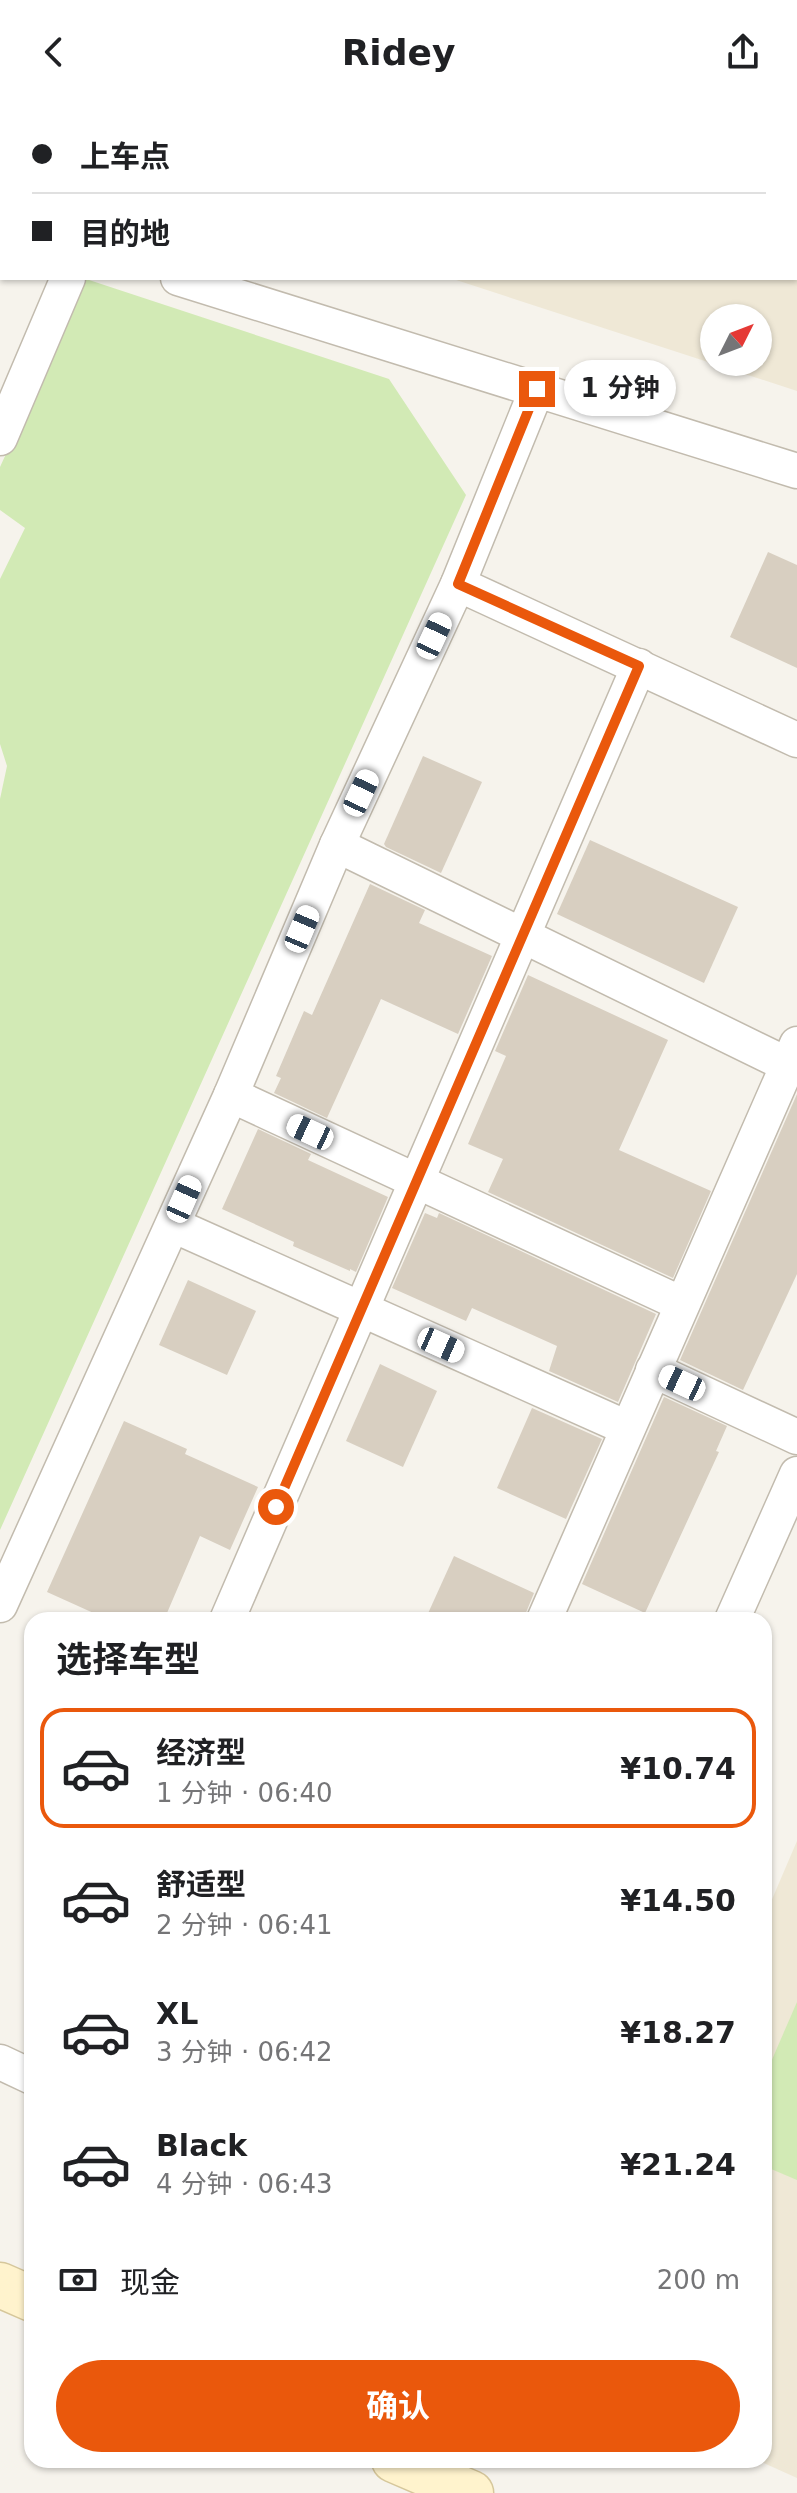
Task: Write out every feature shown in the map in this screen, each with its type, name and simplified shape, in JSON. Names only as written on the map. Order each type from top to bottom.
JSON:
[{"type":"street","points":[[0,438],[67,280]]},
{"type":"street","points":[[184,280],[797,471]]},
{"type":"street","points":[[0,1605],[231,1095],[337,845],[458,584],[537,389]]},
{"type":"street","points":[[458,584],[797,740]]},
{"type":"street","points":[[230,1612],[639,666]]},
{"type":"street","points":[[337,845],[522,936],[792,1054],[547,1612]]},
{"type":"street","points":[[231,1095],[682,1304]]},
{"type":"street","points":[[173,1225],[627,1428]]},
{"type":"street","points":[[653,1370],[797,1437]]},
{"type":"street","points":[[736,1612],[797,1474]]},
{"type":"street","points":[[0,2285],[24,2296]]},
{"type":"street","points":[[413,2468],[471,2493]]},
{"type":"shaded area","points":[[456,280],[797,280],[797,391],[751,376],[772,376],[772,304],[700,304],[700,359]]},
{"type":"shaded area","points":[[797,1841],[797,2478],[772,2467],[772,1899]]},
{"type":"green space","points":[[86,280],[89,280],[389,379],[466,495],[0,1530],[0,799],[7,766],[0,744],[0,579],[25,528],[0,510],[0,467]]},
{"type":"green space","points":[[797,2002],[797,2180],[772,2169],[772,2060]]},
{"type":"building","points":[[768,552],[797,565],[797,668],[730,637]]},
{"type":"building","points":[[423,756],[482,782],[441,873],[384,844]]},
{"type":"building","points":[[590,840],[738,907],[704,983],[557,914]]},
{"type":"building","points":[[370,884],[425,910],[419,923],[492,956],[458,1034],[381,999],[327,1118],[274,1093],[281,1078],[276,1076],[304,1011],[312,1015]]},
{"type":"building","points":[[528,975],[668,1040],[619,1150],[711,1191],[673,1278],[488,1192],[503,1159],[468,1144],[506,1056],[495,1051]]},
{"type":"building","points":[[797,1094],[797,1274],[743,1390],[680,1360]]},
{"type":"building","points":[[258,1129],[311,1154],[308,1160],[388,1197],[356,1272],[293,1246],[294,1242],[222,1209]]},
{"type":"building","points":[[425,1213],[437,1218],[439,1213],[656,1314],[618,1402],[549,1371],[557,1346],[472,1308],[466,1321],[392,1288]]},
{"type":"building","points":[[188,1280],[256,1311],[227,1375],[159,1345]]},
{"type":"building","points":[[380,1364],[437,1391],[403,1467],[346,1441]]},
{"type":"building","points":[[664,1397],[727,1426],[716,1451],[719,1452],[645,1612],[582,1584]]},
{"type":"building","points":[[532,1408],[602,1439],[566,1519],[497,1488]]},
{"type":"building","points":[[124,1421],[187,1449],[185,1454],[258,1487],[230,1550],[200,1536],[167,1612],[91,1612],[47,1592]]},
{"type":"building","points":[[454,1556],[534,1593],[526,1612],[429,1612]]},
{"type":"route","points":[[276,1507],[639,666],[458,584],[537,389]]}]
